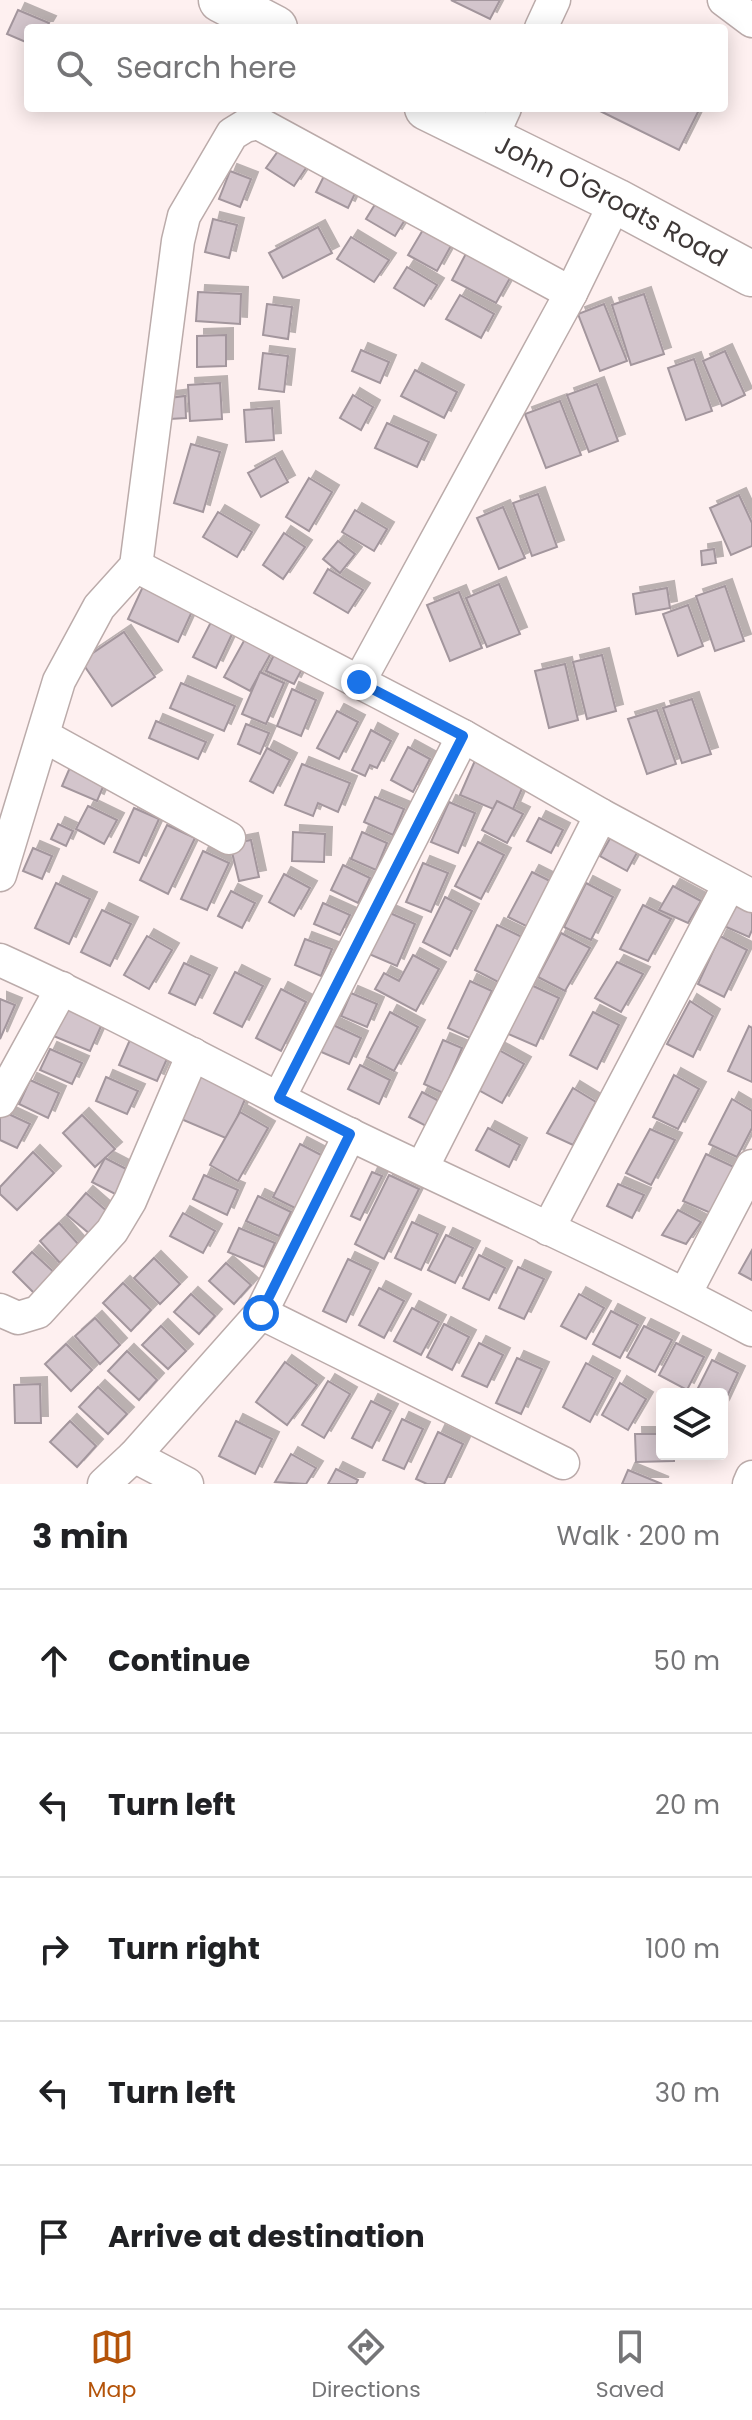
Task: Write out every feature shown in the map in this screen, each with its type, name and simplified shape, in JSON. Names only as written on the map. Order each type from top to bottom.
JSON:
[{"type":"street","points":[[221,0],[267,24]]},
{"type":"street","points":[[543,24],[554,0]]},
{"type":"street","points":[[724,0],[752,21]]},
{"type":"street","name":"John O'Groats Road","points":[[444,112],[497,124],[616,201],[752,274]]},
{"type":"street","points":[[0,875],[59,681],[99,607],[136,566],[178,241],[184,216],[232,134],[258,123],[571,293]]},
{"type":"street","points":[[359,682],[571,293],[616,201]]},
{"type":"street","points":[[136,566],[463,736],[740,891],[548,1229]]},
{"type":"street","points":[[44,736],[229,838]]},
{"type":"street","points":[[279,1098],[463,736]]},
{"type":"street","points":[[422,1168],[601,815]]},
{"type":"street","points":[[0,960],[62,988],[350,1134],[685,1294],[752,1330]]},
{"type":"street","points":[[0,1101],[62,988]]},
{"type":"street","points":[[0,1310],[18,1318],[38,1312],[112,1231],[130,1201],[193,1054]]},
{"type":"street","points":[[104,1484],[134,1456],[261,1313],[350,1134]]},
{"type":"street","points":[[685,1294],[752,1166]]},
{"type":"street","points":[[261,1313],[563,1463]]},
{"type":"street","points":[[134,1456],[187,1484]]},
{"type":"street","points":[[749,1484],[752,1477]]},
{"type":"building","points":[[451,0],[500,0],[490,19]]},
{"type":"building","points":[[18,10],[49,23],[24,24],[24,41],[7,34]]},
{"type":"building","points":[[602,112],[698,112],[679,150]]},
{"type":"building","points":[[283,144],[310,162],[294,186],[266,168]]},
{"type":"building","points":[[327,170],[359,185],[348,208],[316,192]]},
{"type":"building","points":[[230,171],[251,179],[240,207],[219,199]]},
{"type":"building","points":[[382,193],[411,210],[395,236],[366,219]]},
{"type":"building","points":[[213,219],[237,225],[229,258],[205,252]]},
{"type":"building","points":[[318,227],[332,253],[283,278],[269,253]]},
{"type":"building","points":[[424,228],[452,244],[437,271],[408,255]]},
{"type":"building","points":[[351,237],[389,260],[374,282],[337,259]]},
{"type":"building","points":[[470,246],[515,269],[496,303],[452,280]]},
{"type":"building","points":[[407,267],[437,285],[424,306],[394,288]]},
{"type":"building","points":[[198,292],[241,294],[240,324],[196,321]]},
{"type":"building","points":[[644,294],[664,354],[631,365],[612,305]]},
{"type":"building","points":[[460,295],[494,314],[481,338],[446,319]]},
{"type":"building","points":[[267,304],[292,307],[288,339],[263,335]]},
{"type":"building","points":[[604,304],[627,361],[600,371],[578,314]]},
{"type":"building","points":[[226,335],[226,366],[197,367],[197,336]]},
{"type":"building","points":[[361,350],[389,362],[380,383],[352,371]]},
{"type":"building","points":[[725,351],[745,395],[722,406],[703,361]]},
{"type":"building","points":[[263,353],[288,356],[284,392],[259,389]]},
{"type":"building","points":[[694,359],[712,411],[686,420],[668,368]]},
{"type":"building","points":[[415,370],[457,392],[444,418],[401,396]]},
{"type":"building","points":[[220,383],[222,419],[190,421],[188,385]]},
{"type":"building","points":[[597,384],[618,441],[589,452],[567,395]]},
{"type":"building","points":[[353,395],[373,407],[361,430],[340,418]]},
{"type":"building","points":[[185,396],[186,418],[170,419],[169,398]]},
{"type":"building","points":[[560,401],[581,455],[546,468],[525,414]]},
{"type":"building","points":[[272,408],[274,440],[246,442],[244,410]]},
{"type":"building","points":[[387,423],[429,442],[417,467],[375,448]]},
{"type":"building","points":[[191,444],[220,452],[203,512],[174,503]]},
{"type":"building","points":[[275,458],[288,482],[261,497],[248,473]]},
{"type":"building","points":[[309,478],[332,492],[309,531],[286,517]]},
{"type":"building","points":[[538,494],[557,547],[532,556],[513,503]]},
{"type":"building","points":[[739,495],[752,523],[752,546],[731,555],[710,508]]},
{"type":"building","points":[[503,507],[525,558],[499,569],[477,518]]},
{"type":"building","points":[[355,510],[387,529],[374,551],[342,532]]},
{"type":"building","points":[[218,512],[252,532],[237,557],[203,537]]},
{"type":"building","points":[[284,533],[305,547],[283,579],[263,565]]},
{"type":"building","points":[[338,541],[355,554],[340,573],[323,559]]},
{"type":"building","points":[[714,549],[716,563],[702,565],[701,551]]},
{"type":"building","points":[[328,569],[363,590],[348,613],[314,593]]},
{"type":"building","points":[[145,582],[195,605],[178,642],[128,619]]},
{"type":"building","points":[[499,584],[520,634],[487,647],[466,598]]},
{"type":"building","points":[[725,586],[744,641],[715,651],[696,596]]},
{"type":"building","points":[[667,588],[670,608],[636,614],[633,594]]},
{"type":"building","points":[[459,592],[482,648],[450,661],[427,605]]},
{"type":"building","points":[[688,605],[703,646],[678,656],[663,614]]},
{"type":"building","points":[[211,622],[233,632],[216,668],[193,657]]},
{"type":"building","points":[[124,632],[155,677],[112,706],[81,661]]},
{"type":"building","points":[[245,639],[271,653],[250,691],[224,677]]},
{"type":"building","points":[[275,653],[303,667],[294,684],[266,671]]},
{"type":"building","points":[[602,655],[616,711],[587,719],[573,662]]},
{"type":"building","points":[[565,664],[578,720],[549,728],[535,671]]},
{"type":"building","points":[[260,672],[284,683],[266,724],[242,714]]},
{"type":"building","points":[[181,683],[235,706],[224,731],[170,708]]},
{"type":"building","points":[[292,689],[316,700],[301,736],[277,726]]},
{"type":"building","points":[[692,699],[711,754],[682,763],[663,708]]},
{"type":"building","points":[[657,710],[676,764],[647,774],[628,719]]},
{"type":"building","points":[[337,711],[358,722],[339,759],[317,748]]},
{"type":"building","points":[[156,721],[206,742],[198,759],[149,738]]},
{"type":"building","points":[[246,724],[269,733],[260,754],[238,744]]},
{"type":"building","points":[[371,730],[391,741],[377,768],[370,765],[365,776],[352,770]]},
{"type":"building","points":[[408,747],[430,759],[413,792],[391,780]]},
{"type":"building","points":[[267,748],[290,760],[273,793],[250,781]]},
{"type":"building","points":[[477,756],[527,777],[510,816],[460,795]]},
{"type":"building","points":[[302,764],[350,783],[338,812],[318,803],[313,816],[285,805]]},
{"type":"building","points":[[71,765],[106,780],[97,801],[62,786]]},
{"type":"building","points":[[375,797],[404,809],[393,835],[364,822]]},
{"type":"building","points":[[497,801],[523,814],[507,843],[482,830]]},
{"type":"building","points":[[449,802],[475,813],[458,853],[431,842]]},
{"type":"building","points":[[88,806],[117,820],[104,844],[76,829]]},
{"type":"building","points":[[134,808],[159,819],[139,863],[114,852]]},
{"type":"building","points":[[539,818],[563,830],[551,853],[527,841]]},
{"type":"building","points":[[58,824],[73,831],[66,846],[51,839]]},
{"type":"building","points":[[167,825],[195,838],[168,894],[140,880]]},
{"type":"building","points":[[293,832],[325,834],[324,862],[292,861]]},
{"type":"building","points":[[362,832],[387,843],[376,870],[351,859]]},
{"type":"building","points":[[612,835],[639,849],[627,871],[600,856]]},
{"type":"building","points":[[251,840],[259,877],[239,881],[230,844]]},
{"type":"building","points":[[478,842],[504,855],[481,899],[455,886]]},
{"type":"building","points":[[33,848],[52,856],[42,879],[23,871]]},
{"type":"building","points":[[203,851],[229,863],[207,910],[181,899]]},
{"type":"building","points":[[423,863],[448,873],[431,912],[406,902]]},
{"type":"building","points":[[343,865],[370,878],[358,903],[331,890]]},
{"type":"building","points":[[532,872],[554,883],[530,928],[508,917]]},
{"type":"building","points":[[284,874],[310,888],[294,916],[269,902]]},
{"type":"building","points":[[56,883],[90,899],[69,944],[35,928]]},
{"type":"building","points":[[586,883],[613,897],[591,940],[564,927]]},
{"type":"building","points":[[673,886],[701,901],[688,923],[659,910]]},
{"type":"building","points":[[231,891],[255,903],[242,928],[218,916]]},
{"type":"building","points":[[445,897],[472,911],[450,956],[423,942]]},
{"type":"building","points":[[737,901],[752,908],[749,937],[724,926]]},
{"type":"building","points":[[323,903],[350,915],[340,935],[314,924]]},
{"type":"building","points":[[643,905],[671,919],[648,961],[620,949]]},
{"type":"building","points":[[381,909],[415,924],[397,966],[362,951]]},
{"type":"building","points":[[102,910],[131,924],[110,966],[81,952]]},
{"type":"building","points":[[497,925],[524,938],[502,984],[475,970]]},
{"type":"building","points":[[561,933],[590,948],[565,991],[538,977]]},
{"type":"building","points":[[147,936],[172,950],[149,989],[124,975]]},
{"type":"building","points":[[720,936],[747,950],[724,997],[698,984]]},
{"type":"building","points":[[305,939],[332,949],[321,976],[295,965]]},
{"type":"building","points":[[413,955],[439,969],[416,1011],[375,989],[384,973],[399,981]]},
{"type":"building","points":[[617,962],[643,974],[621,1012],[595,998]]},
{"type":"building","points":[[184,963],[210,975],[195,1005],[169,993]]},
{"type":"building","points":[[235,972],[263,986],[242,1027],[214,1013]]},
{"type":"building","points":[[470,981],[492,991],[470,1038],[448,1028]]},
{"type":"building","points":[[529,984],[559,998],[536,1046],[506,1033]]},
{"type":"building","points":[[281,989],[306,1002],[281,1051],[256,1038]]},
{"type":"building","points":[[351,993],[377,1004],[367,1027],[341,1016]]},
{"type":"building","points":[[0,999],[15,1005],[0,1039]]},
{"type":"building","points":[[690,1001],[713,1016],[693,1057],[667,1044]]},
{"type":"building","points":[[64,1007],[102,1024],[90,1051],[51,1035]]},
{"type":"building","points":[[390,1012],[418,1027],[394,1071],[367,1057]]},
{"type":"building","points":[[593,1012],[619,1025],[597,1069],[570,1055]]},
{"type":"building","points":[[331,1024],[361,1038],[349,1064],[319,1051]]},
{"type":"building","points":[[749,1026],[752,1028],[752,1082],[728,1071]]},
{"type":"building","points":[[132,1035],[170,1052],[157,1081],[119,1065]]},
{"type":"building","points":[[443,1040],[462,1048],[443,1093],[424,1084]]},
{"type":"building","points":[[50,1049],[82,1063],[72,1084],[40,1070]]},
{"type":"building","points":[[497,1049],[524,1064],[502,1103],[475,1088]]},
{"type":"building","points":[[360,1065],[390,1080],[379,1104],[348,1089]]},
{"type":"building","points":[[196,1067],[249,1090],[228,1139],[174,1116]]},
{"type":"building","points":[[674,1075],[699,1089],[678,1129],[653,1117]]},
{"type":"building","points":[[106,1077],[138,1091],[127,1114],[96,1101]]},
{"type":"building","points":[[30,1080],[59,1093],[48,1118],[19,1104]]},
{"type":"building","points":[[573,1088],[596,1102],[573,1145],[547,1133]]},
{"type":"building","points":[[422,1092],[439,1101],[426,1126],[409,1117]]},
{"type":"building","points":[[732,1099],[752,1111],[752,1128],[737,1157],[709,1144]]},
{"type":"building","points":[[0,1110],[30,1124],[17,1148],[0,1140]]},
{"type":"building","points":[[240,1112],[268,1128],[238,1181],[210,1165]]},
{"type":"building","points":[[82,1115],[115,1149],[95,1167],[63,1133]]},
{"type":"building","points":[[488,1128],[520,1145],[509,1167],[476,1150]]},
{"type":"building","points":[[650,1129],[675,1140],[651,1185],[626,1173]]},
{"type":"building","points":[[300,1144],[325,1157],[299,1210],[273,1197]]},
{"type":"building","points":[[33,1152],[54,1173],[17,1210],[0,1194],[0,1187]]},
{"type":"building","points":[[706,1154],[734,1167],[713,1214],[683,1201]]},
{"type":"building","points":[[105,1158],[132,1172],[119,1196],[92,1182]]},
{"type":"building","points":[[372,1172],[382,1176],[360,1220],[351,1216]]},
{"type":"building","points":[[204,1175],[238,1190],[227,1215],[193,1199]]},
{"type":"building","points":[[389,1175],[419,1189],[384,1259],[355,1244]]},
{"type":"building","points":[[618,1184],[644,1195],[632,1218],[607,1206]]},
{"type":"building","points":[[86,1193],[109,1213],[90,1234],[67,1215]]},
{"type":"building","points":[[258,1196],[291,1212],[279,1236],[246,1221]]},
{"type":"building","points":[[678,1210],[701,1222],[686,1244],[662,1235]]},
{"type":"building","points":[[183,1213],[215,1231],[203,1253],[170,1236]]},
{"type":"building","points":[[412,1222],[438,1234],[421,1270],[395,1258]]},
{"type":"building","points":[[59,1223],[79,1245],[60,1263],[40,1241]]},
{"type":"building","points":[[239,1228],[275,1243],[264,1267],[228,1252]]},
{"type":"building","points":[[446,1235],[473,1248],[455,1283],[428,1270]]},
{"type":"building","points":[[752,1250],[752,1280],[739,1273]]},
{"type":"building","points":[[32,1252],[58,1276],[38,1297],[13,1272]]},
{"type":"building","points":[[479,1255],[505,1268],[489,1300],[463,1288]]},
{"type":"building","points":[[154,1258],[180,1284],[160,1304],[134,1278]]},
{"type":"building","points":[[348,1259],[371,1270],[346,1322],[323,1311]]},
{"type":"building","points":[[226,1263],[251,1285],[234,1304],[209,1281]]},
{"type":"building","points":[[518,1267],[544,1279],[524,1319],[499,1308]]},
{"type":"building","points":[[123,1283],[151,1310],[131,1331],[103,1303]]},
{"type":"building","points":[[379,1288],[404,1301],[384,1338],[359,1325]]},
{"type":"building","points":[[191,1294],[215,1316],[199,1334],[174,1312]]},
{"type":"building","points":[[579,1294],[604,1308],[586,1339],[561,1326]]},
{"type":"building","points":[[412,1308],[439,1322],[421,1355],[394,1341]]},
{"type":"building","points":[[611,1311],[638,1325],[620,1358],[593,1344]]},
{"type":"building","points":[[95,1318],[120,1345],[100,1364],[75,1336]]},
{"type":"building","points":[[444,1324],[469,1337],[452,1370],[427,1357]]},
{"type":"building","points":[[161,1326],[186,1351],[168,1369],[142,1345]]},
{"type":"building","points":[[644,1326],[672,1340],[655,1372],[627,1357]]},
{"type":"building","points":[[479,1343],[503,1355],[487,1387],[462,1376]]},
{"type":"building","points":[[676,1343],[704,1357],[688,1388],[659,1375]]},
{"type":"building","points":[[66,1344],[92,1370],[71,1391],[45,1364]]},
{"type":"building","points":[[127,1351],[157,1380],[139,1400],[108,1371]]},
{"type":"building","points":[[517,1358],[542,1369],[521,1414],[496,1403]]},
{"type":"building","points":[[712,1360],[738,1373],[728,1394],[728,1388],[698,1388]]},
{"type":"building","points":[[285,1362],[317,1385],[287,1425],[256,1402]]},
{"type":"building","points":[[586,1363],[613,1378],[590,1422],[563,1407]]},
{"type":"building","points":[[328,1381],[350,1394],[324,1438],[302,1425]]},
{"type":"building","points":[[620,1383],[646,1399],[628,1430],[602,1415]]},
{"type":"building","points":[[40,1384],[41,1423],[15,1423],[14,1385]]},
{"type":"building","points":[[98,1387],[127,1414],[108,1434],[79,1407]]},
{"type":"building","points":[[371,1401],[391,1411],[372,1448],[352,1438]]},
{"type":"building","points":[[402,1419],[423,1429],[404,1469],[383,1460]]},
{"type":"building","points":[[70,1421],[96,1446],[77,1467],[50,1442]]},
{"type":"building","points":[[236,1421],[272,1439],[255,1474],[219,1456]]},
{"type":"building","points":[[438,1432],[463,1444],[444,1484],[427,1484],[416,1479]]},
{"type":"building","points":[[635,1434],[656,1434],[656,1460],[674,1460],[674,1461],[636,1462]]},
{"type":"building","points":[[291,1454],[316,1468],[306,1484],[275,1482]]},
{"type":"building","points":[[336,1469],[358,1480],[356,1484],[328,1484]]},
{"type":"building","points":[[628,1470],[662,1484],[622,1484]]},
{"type":"route","points":[[261,1313],[350,1134],[279,1098],[463,736],[359,682]]}]
